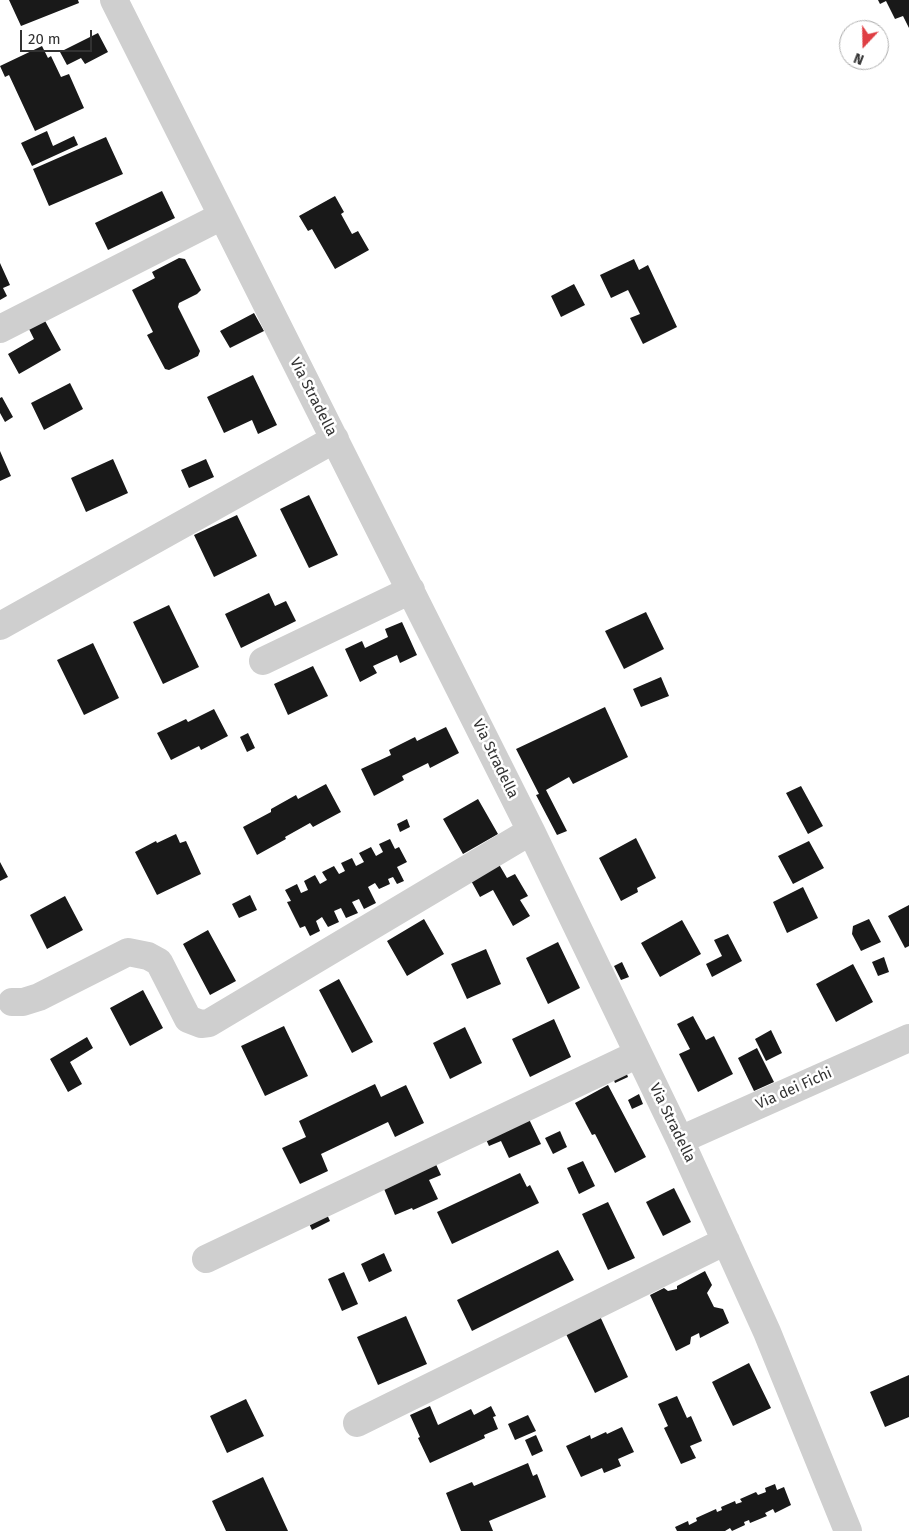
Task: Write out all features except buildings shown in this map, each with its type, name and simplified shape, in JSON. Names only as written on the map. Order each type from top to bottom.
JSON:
[{"type":"street","name":"Via Stradella","points":[[114,0],[531,831],[680,1140],[767,1332],[848,1531]]},
{"type":"street","points":[[0,329],[222,216]]},
{"type":"street","points":[[0,626],[335,439]]},
{"type":"street","points":[[263,661],[410,590]]},
{"type":"street","points":[[12,1002],[23,1002],[39,997],[128,952],[148,956],[159,962],[188,1019],[201,1024],[210,1023],[531,831]]},
{"type":"street","name":"Via dei Fichi","points":[[680,1140],[909,1038]]},
{"type":"street","points":[[206,1259],[638,1054]]},
{"type":"street","points":[[357,1424],[726,1241]]}]
